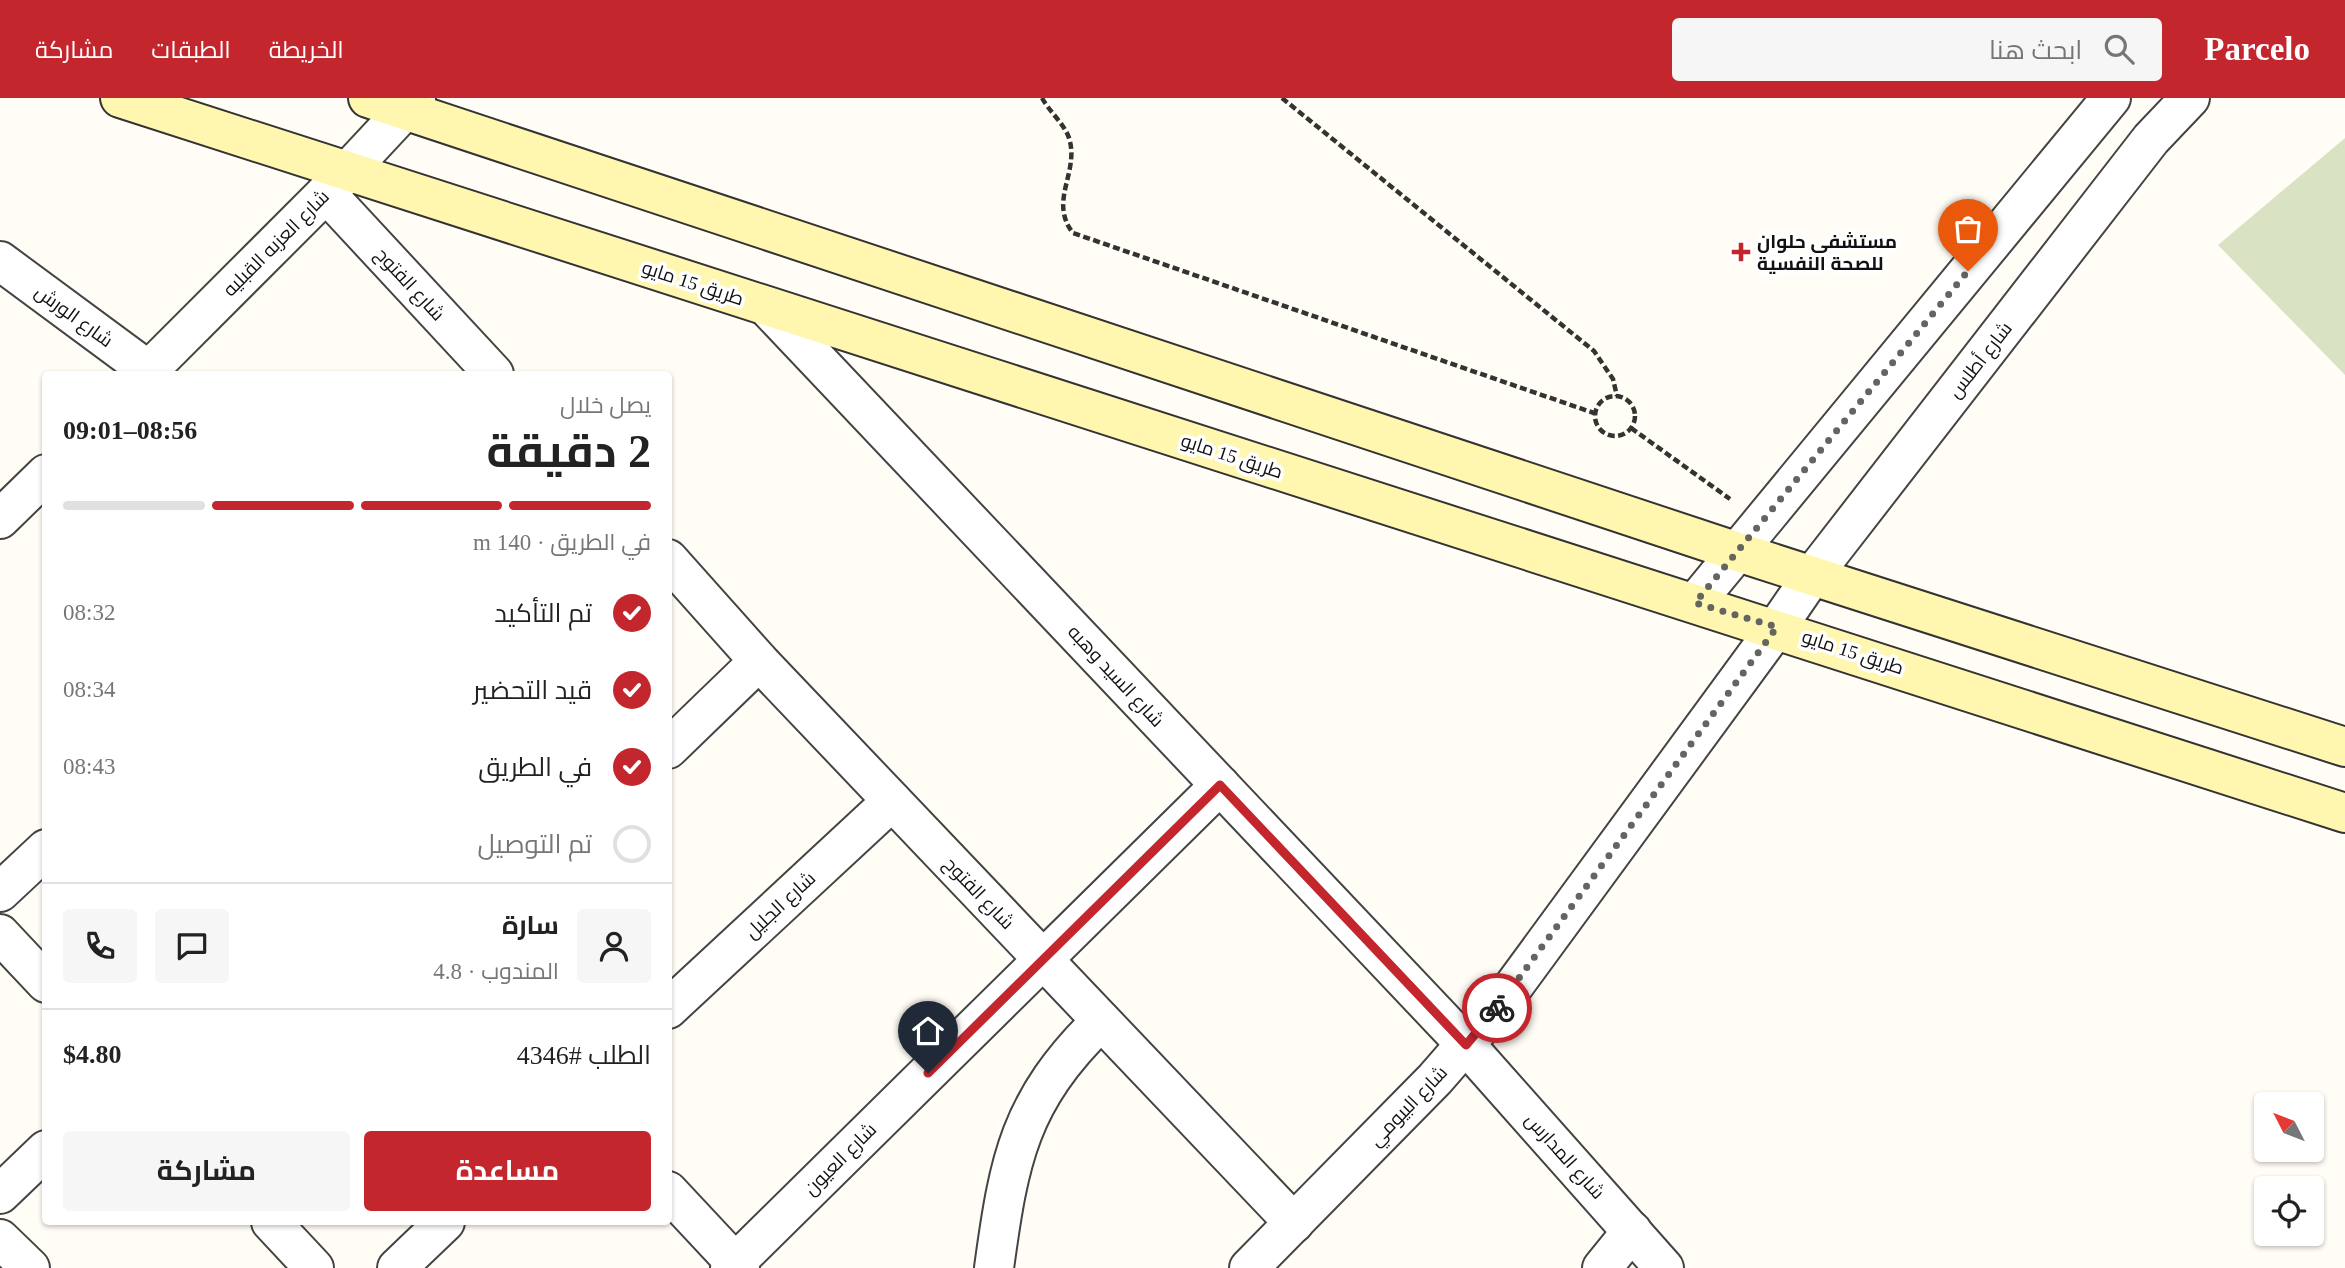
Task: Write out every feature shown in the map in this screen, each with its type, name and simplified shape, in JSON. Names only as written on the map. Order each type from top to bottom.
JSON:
[{"type":"main road","name":"طريق 15 مايو","points":[[120,98],[337,183],[767,307],[1777,627],[2345,813]]},
{"type":"main road","points":[[368,98],[411,104],[1738,552],[2345,747]]},
{"type":"street","points":[[1695,603],[2111,98]]},
{"type":"street","name":"شارع أطلس","points":[[1777,627],[1812,576],[2151,139],[2190,98]]},
{"type":"street","name":"شارع العزبه القبليه","points":[[149,371],[337,183],[411,104]]},
{"type":"street","name":"شارع الفتوح","points":[[337,183],[492,371]]},
{"type":"street","name":"شارع الورش","points":[[0,261],[144,371]]},
{"type":"street","name":"شارع السيد وهبه","points":[[767,307],[1466,1045]]},
{"type":"street","points":[[0,519],[39,493]]},
{"type":"street","name":"شارع الفتوح","points":[[672,563],[759,661],[1294,1223]]},
{"type":"street","name":"شارع البيومي","points":[[1249,1268],[1466,1045],[1536,958],[1777,627]]},
{"type":"street","points":[[672,745],[759,661]]},
{"type":"street","name":"شارع العيون","points":[[735,1266],[1220,785]]},
{"type":"street","name":"شارع الجليل","points":[[672,1005],[892,801]]},
{"type":"street","points":[[0,892],[42,853]]},
{"type":"street","points":[[0,934],[42,979]]},
{"type":"street","points":[[994,1268],[1006,1181],[1031,1110],[1051,1077],[1101,1021]]},
{"type":"street","name":"شارع المدارس","points":[[1466,1045],[1664,1268]]},
{"type":"street","points":[[0,1194],[42,1154]]},
{"type":"street","points":[[672,1195],[735,1266]]},
{"type":"street","points":[[274,1225],[314,1268]]},
{"type":"street","points":[[397,1268],[442,1225]]},
{"type":"street","points":[[1602,1268],[1632,1231]]},
{"type":"street","points":[[0,1239],[30,1268]]},
{"type":"path","points":[[1042,98],[1069,138],[1069,169],[1061,208],[1064,222],[1073,233],[1594,413]]},
{"type":"path","points":[[1282,98],[1594,351],[1613,379],[1617,396]]},
{"type":"path","points":[[1617,396],[1627,400],[1633,408],[1634,418],[1631,428],[1622,435],[1612,436],[1602,432],[1596,424],[1594,413],[1603,400],[1617,396]]},
{"type":"path","points":[[1631,428],[1762,522]]},
{"type":"green space","points":[[2345,138],[2345,375],[2218,245]]},
{"type":"way so far","points":[[1497,1008],[1777,627],[1695,603],[1968,271]]},
{"type":"place","name":"مستشفي حلوان للصحة النفسية","points":[[1741,252]]},
{"type":"route","points":[[928,1073],[1220,785],[1466,1045],[1497,1008]]}]
